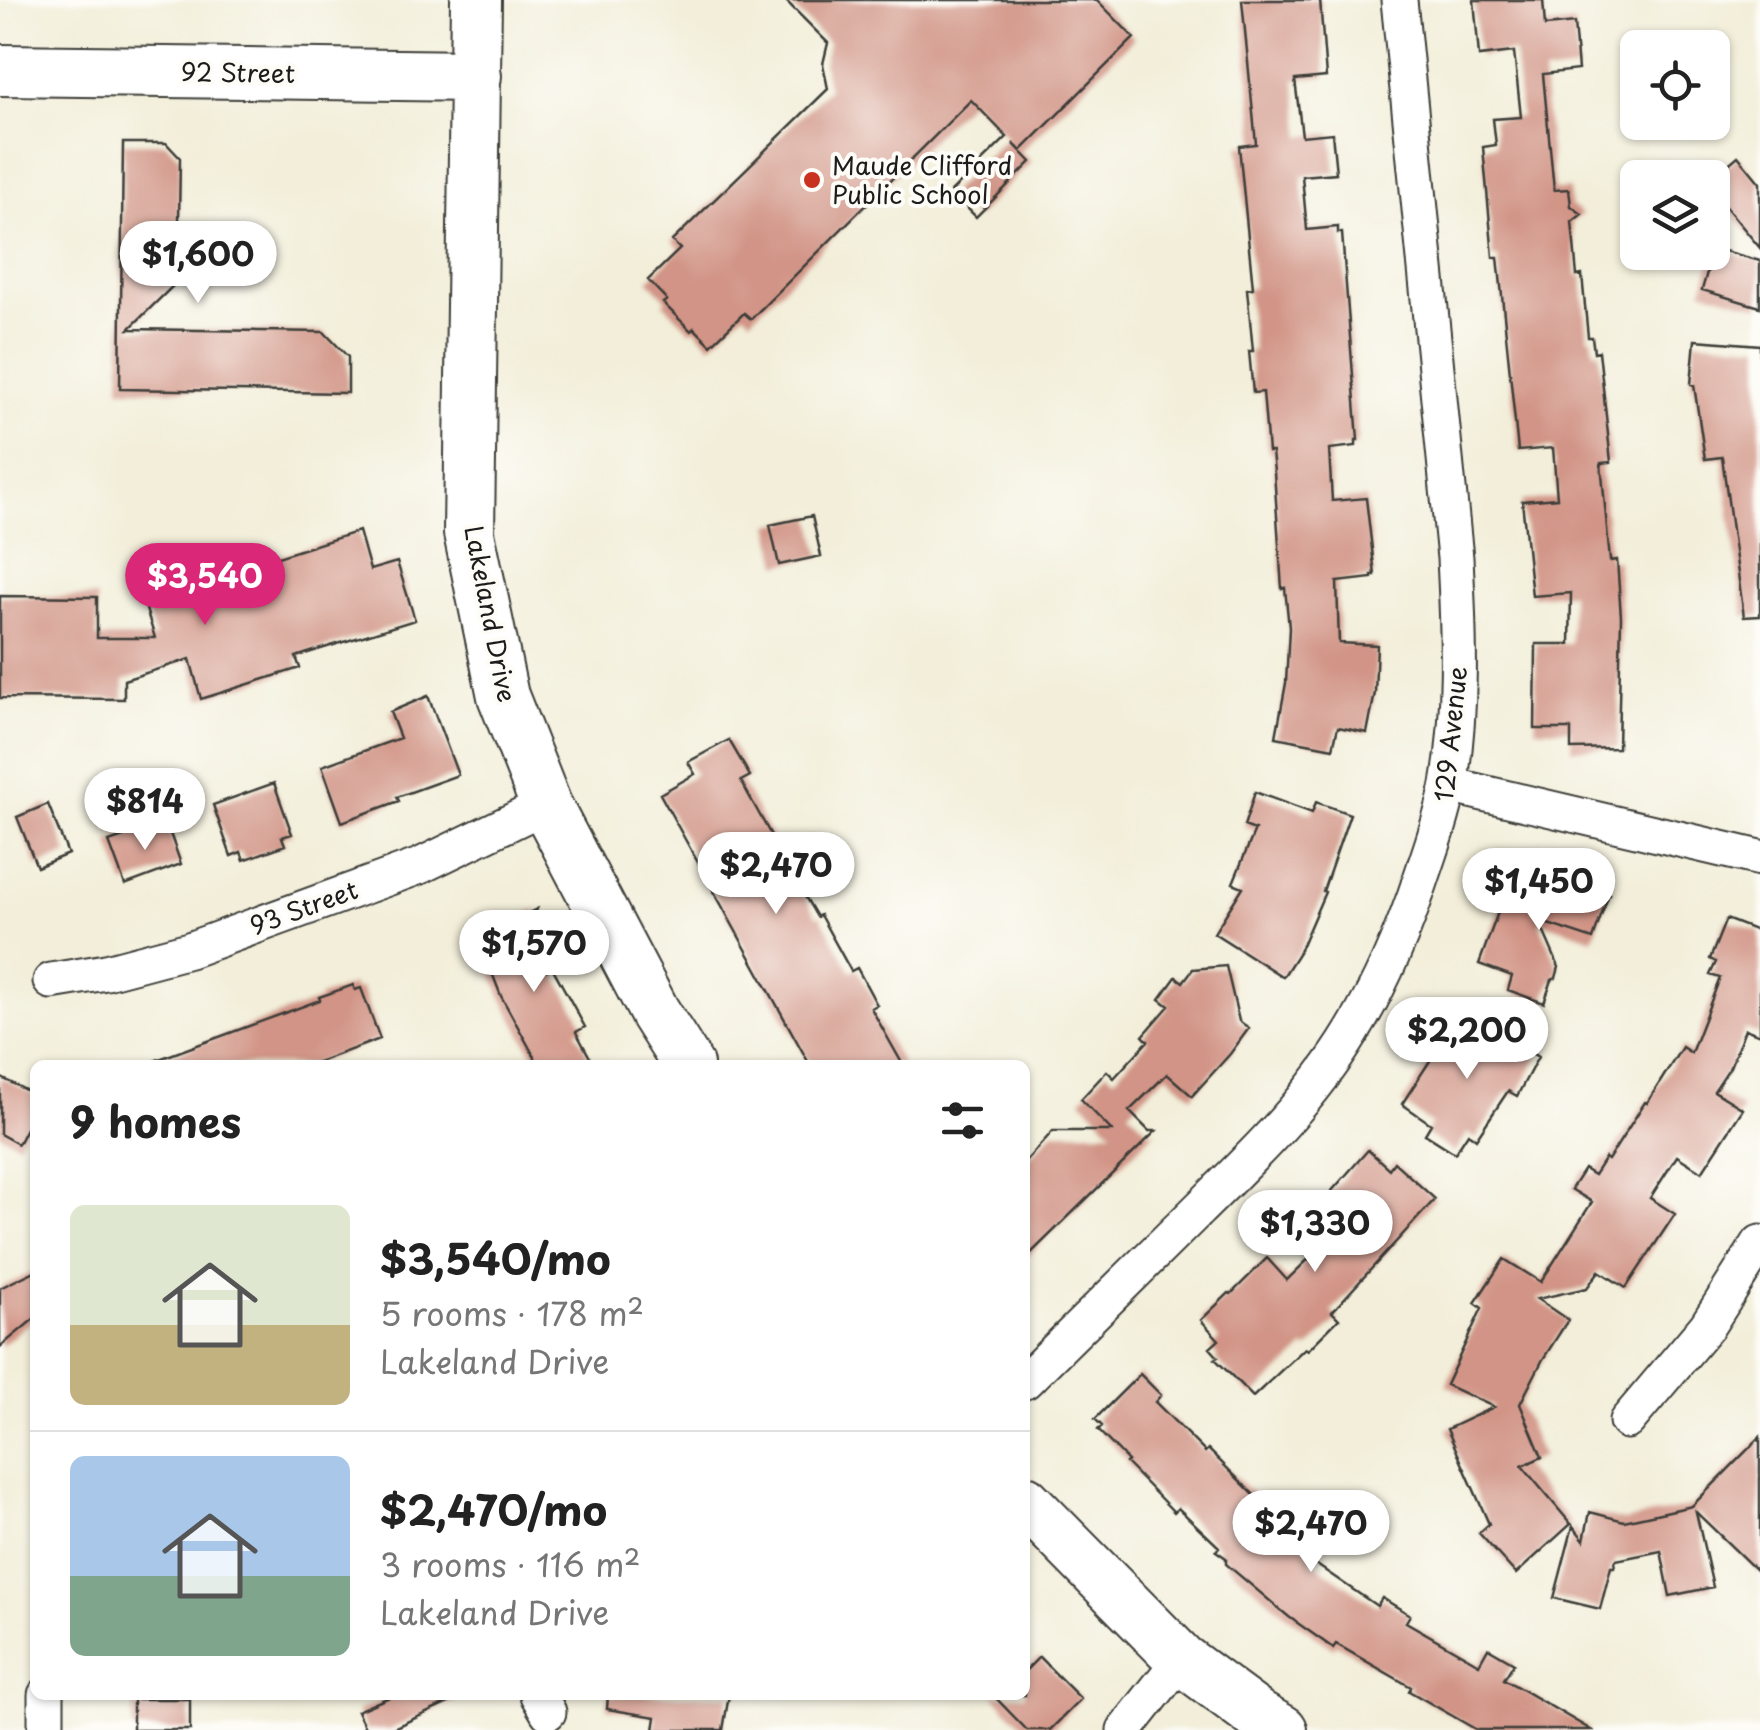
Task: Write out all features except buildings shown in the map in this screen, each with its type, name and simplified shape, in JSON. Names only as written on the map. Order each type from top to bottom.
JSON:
[{"type":"street","name":"Lakeland Drive","points":[[476,0],[469,533],[502,696],[546,805],[655,1013],[685,1060]]},
{"type":"street","name":"129 Avenue","points":[[1030,1376],[1274,1136],[1320,1078],[1382,979],[1412,908],[1441,820],[1458,716],[1460,644],[1455,558],[1399,0]]},
{"type":"street","name":"92 Street","points":[[0,70],[476,76]]},
{"type":"street","points":[[1449,785],[1760,858]]},
{"type":"street","name":"93 Street","points":[[51,981],[106,972],[189,950],[420,866],[546,805]]},
{"type":"street","points":[[1627,1422],[1706,1326],[1760,1243]]},
{"type":"street","points":[[1030,1506],[1181,1659],[1282,1730]]},
{"type":"street","points":[[1126,1730],[1181,1659]]},
{"type":"street","points":[[46,1700],[46,1730]]},
{"type":"place","name":"Maude Clifford Public School","points":[[812,180]]}]
